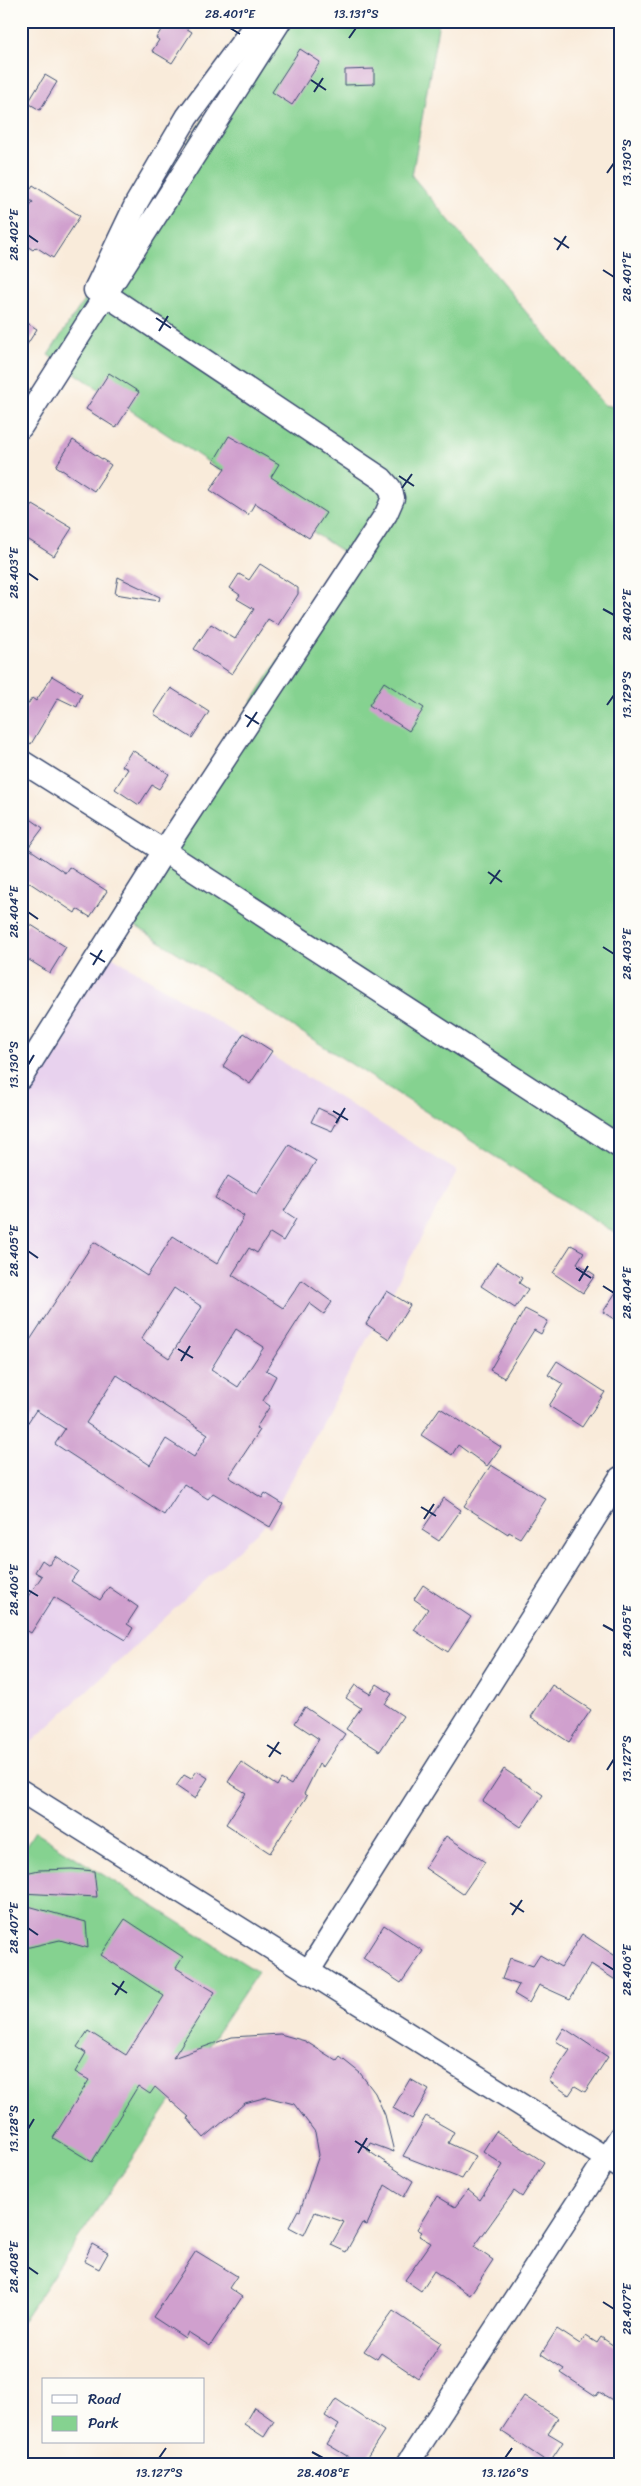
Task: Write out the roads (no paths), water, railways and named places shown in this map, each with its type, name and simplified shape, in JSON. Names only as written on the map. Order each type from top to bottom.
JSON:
[{"type":"street","points":[[21,428],[89,320],[137,202],[187,117],[258,21]]},
{"type":"street","points":[[101,291],[227,104],[280,21]]},
{"type":"street","points":[[206,90],[227,104]]},
{"type":"street","points":[[21,1078],[164,851],[386,514],[394,498],[390,488],[382,479],[101,291]]},
{"type":"street","points":[[21,762],[164,851],[620,1147]]},
{"type":"street","points":[[308,1972],[620,1478]]},
{"type":"street","points":[[21,1792],[613,2162]]},
{"type":"street","points":[[407,2465],[613,2162],[620,2137]]}]
